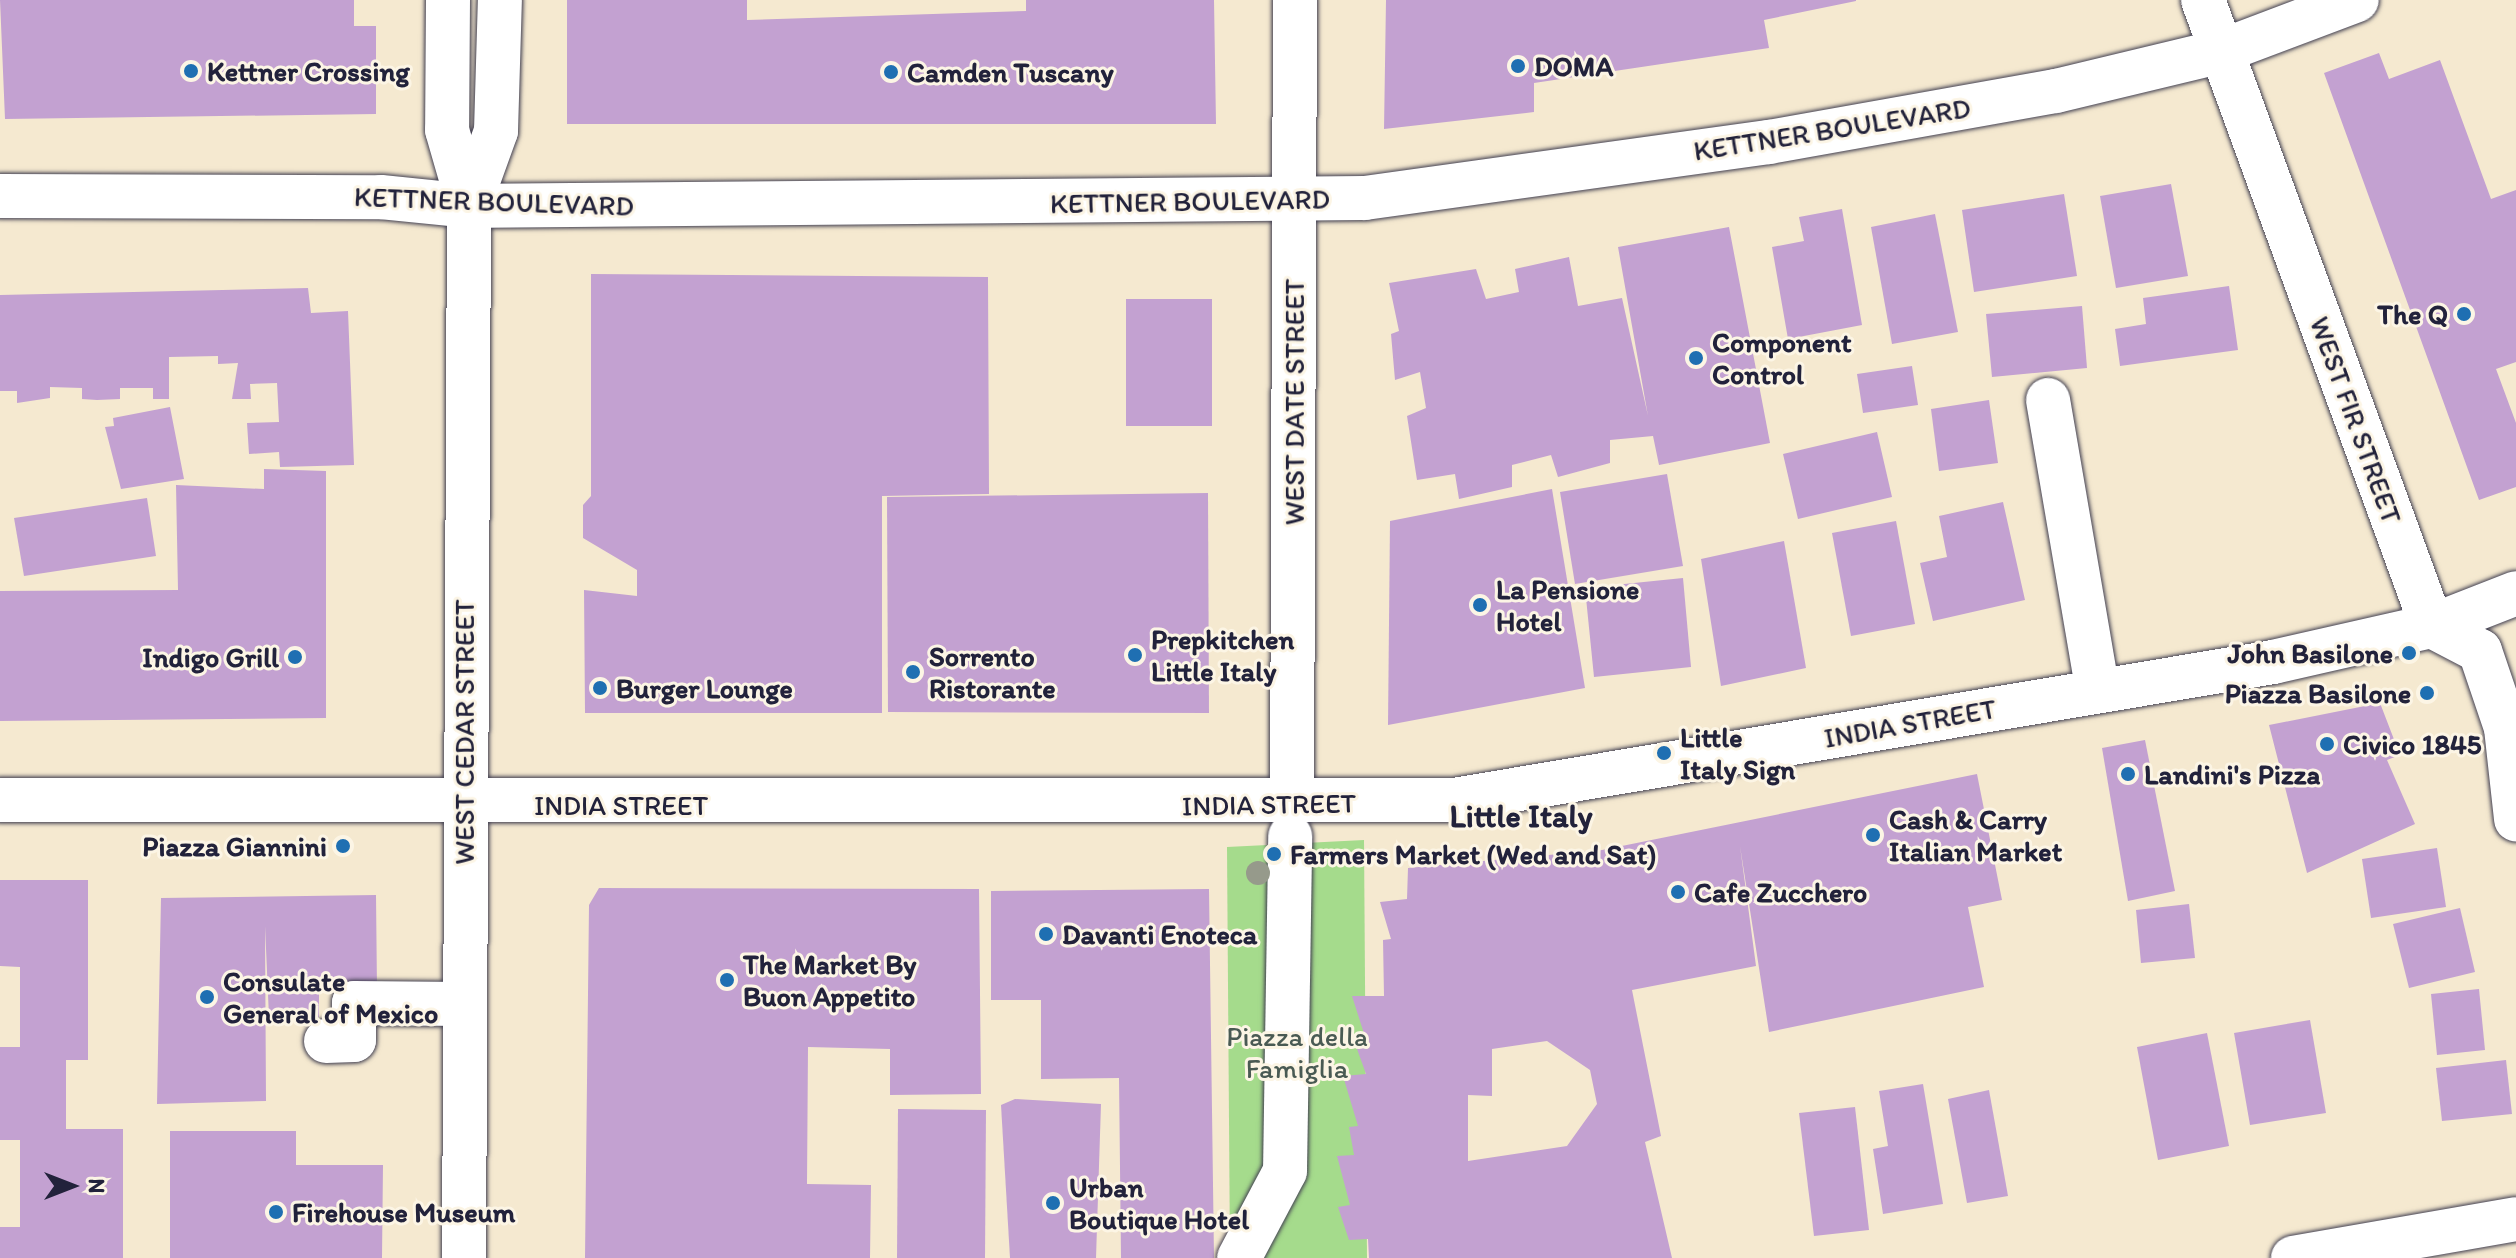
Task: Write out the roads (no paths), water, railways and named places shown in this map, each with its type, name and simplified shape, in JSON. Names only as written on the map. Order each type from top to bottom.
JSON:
[{"type":"main road","name":"WEST CEDAR STREET","points":[[448,0],[447,130],[469,206],[463,805],[464,1258]]},
{"type":"main road","name":"WEST CEDAR STREET","points":[[469,206],[496,131],[500,0]]},
{"type":"main road","name":"WEST DATE STREET","points":[[1239,1258],[1285,1171],[1291,821],[1295,0]]},
{"type":"main road","name":"WEST FIR STREET","points":[[2203,0],[2432,626]]},
{"type":"main road","name":"KETTNER BOULEVARD","points":[[0,196],[381,197],[469,206],[1294,202],[1401,194],[1769,142],[2056,91],[2222,51],[2357,0]]},
{"type":"main road","points":[[2048,400],[2098,691]]},
{"type":"main road","name":"INDIA STREET","points":[[0,800],[463,805],[1291,821],[1454,800],[2098,691],[2432,626],[2516,593]]},
{"type":"main road","points":[[2432,626],[2480,651],[2506,728],[2516,819]]},
{"type":"main road","points":[[326,1041],[354,1040],[354,1003],[463,1004]]},
{"type":"main road","points":[[2293,1258],[2516,1219]]},
{"type":"place","name":"DOMA","points":[[1518,66]]},
{"type":"place","name":"Kettner Crossing","points":[[191,71]]},
{"type":"place","name":"Camden Tuscany","points":[[891,72]]},
{"type":"place","name":"The Q","points":[[2464,314]]},
{"type":"place","name":"Component Control","points":[[1696,358]]},
{"type":"place","name":"La Pensione Hotel","points":[[1480,605]]},
{"type":"place","name":"John Basilone","points":[[2409,653]]},
{"type":"place","name":"Prepkitchen Little Italy","points":[[1135,655]]},
{"type":"place","name":"Indigo Grill","points":[[295,657]]},
{"type":"place","name":"Sorrento Ristorante","points":[[913,672]]},
{"type":"place","name":"Burger Lounge","points":[[600,688]]},
{"type":"place","name":"Piazza Basilone","points":[[2427,693]]},
{"type":"place","name":"Civico 1845","points":[[2327,744]]},
{"type":"place","name":"Little Italy Sign","points":[[1664,753]]},
{"type":"place","name":"Landini's Pizza","points":[[2128,774]]},
{"type":"place","name":"Cash & Carry Italian Market","points":[[1873,835]]},
{"type":"place","name":"Piazza Giannini","points":[[343,846]]},
{"type":"place","name":"Farmers Market (Wed and Sat)","points":[[1274,854]]},
{"type":"place","name":"Cafe Zucchero","points":[[1678,892]]},
{"type":"place","name":"Davanti Enoteca","points":[[1046,934]]},
{"type":"place","name":"The Market By Buon Appetito","points":[[727,980]]},
{"type":"place","name":"Consulate General of Mexico","points":[[207,997]]},
{"type":"place","name":"Urban Boutique Hotel","points":[[1053,1203]]},
{"type":"place","name":"Firehouse Museum","points":[[276,1212]]},
{"type":"district","name":"Little Italy","points":[[1521,816]]},
{"type":"park label","name":"Piazza della Famiglia","points":[[1297,1052]]}]
